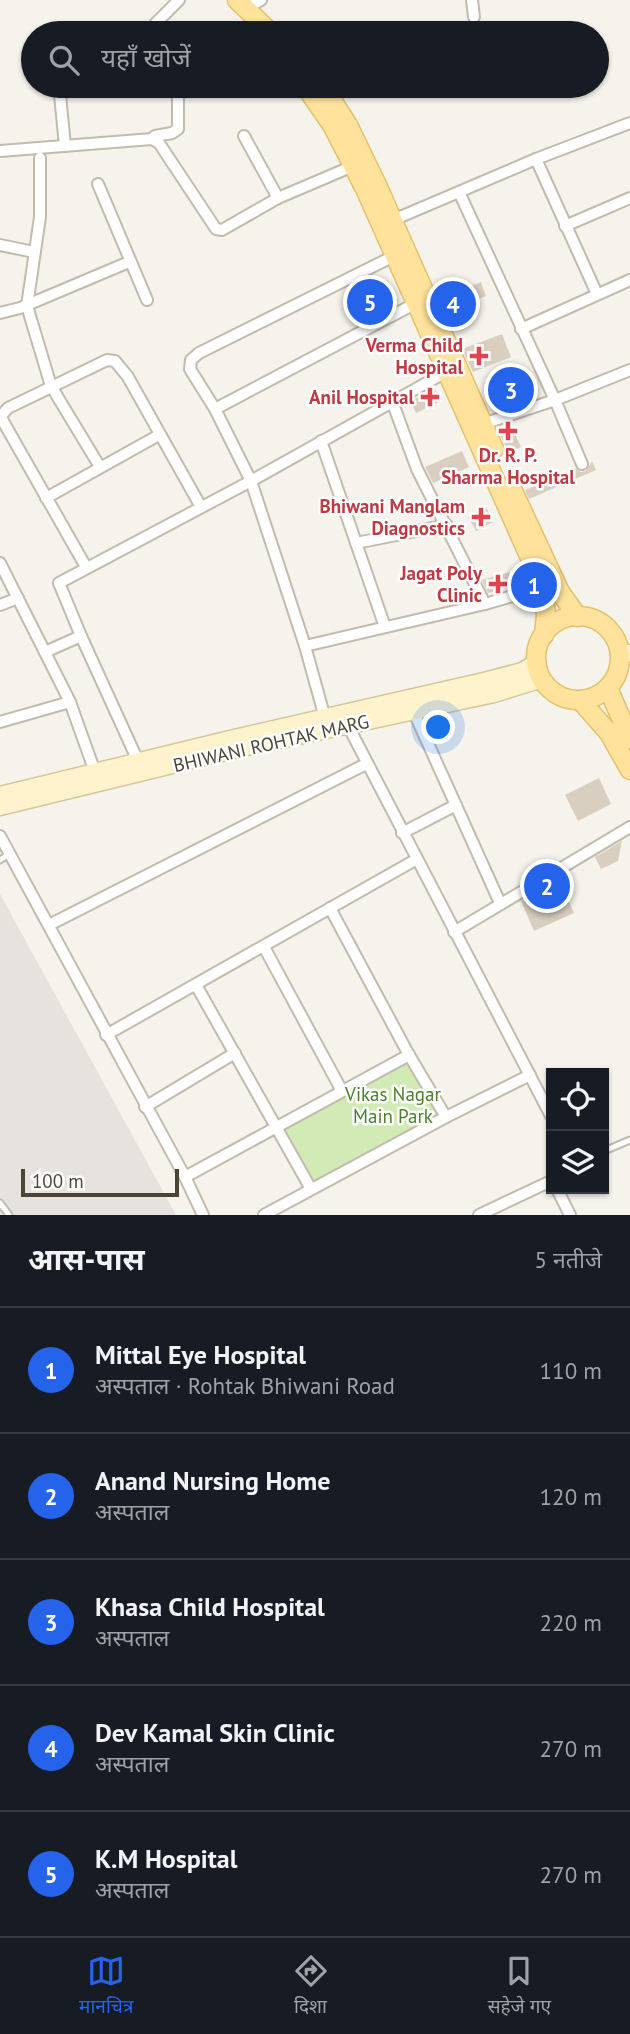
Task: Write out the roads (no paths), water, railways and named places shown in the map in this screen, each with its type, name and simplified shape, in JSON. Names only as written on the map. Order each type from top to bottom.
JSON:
[{"type":"main road","points":[[222,0],[243,21]]},
{"type":"main road","points":[[248,3],[262,21]]},
{"type":"main road","points":[[313,98],[332,125],[394,256],[421,300],[483,424],[560,592],[578,617]]},
{"type":"main road","points":[[331,98],[348,125],[393,220],[446,372],[543,587],[546,615],[544,635]]},
{"type":"main road","points":[[578,617],[601,623],[625,653],[608,688],[590,698],[580,700],[558,695],[539,671],[539,645],[544,635],[553,625],[565,619],[578,617]]},
{"type":"main road","name":"BHIWANI ROHTAK MARG","points":[[0,807],[410,704],[494,694],[539,671]]},
{"type":"main road","points":[[608,688],[630,738]]},
{"type":"main road","points":[[580,700],[609,733],[630,770]]},
{"type":"main road","points":[[0,795],[325,718],[345,720]]},
{"type":"street","points":[[162,21],[180,0]]},
{"type":"street","points":[[472,0],[474,17]]},
{"type":"street","points":[[60,98],[65,146]]},
{"type":"street","points":[[0,151],[152,139],[178,129],[178,98]]},
{"type":"street","points":[[393,220],[536,159],[630,123]]},
{"type":"street","points":[[244,136],[278,198]]},
{"type":"street","points":[[152,139],[161,145],[216,229],[225,229],[278,198],[353,166]]},
{"type":"street","points":[[40,158],[40,217],[27,306],[51,386],[100,467]]},
{"type":"street","points":[[536,159],[597,294]]},
{"type":"street","points":[[98,184],[146,300]]},
{"type":"street","points":[[459,192],[582,464]]},
{"type":"street","points":[[565,226],[630,198]]},
{"type":"street","points":[[0,244],[34,252]]},
{"type":"street","points":[[325,718],[305,646],[251,481],[215,409],[192,374],[190,363],[193,357],[394,256]]},
{"type":"street","points":[[0,313],[27,306],[129,262]]},
{"type":"street","points":[[521,329],[630,280]]},
{"type":"street","points":[[215,409],[421,300]]},
{"type":"street","points":[[86,567],[1,416],[8,408],[107,360],[115,361],[128,377],[201,507]]},
{"type":"street","points":[[483,424],[555,400],[630,370]]},
{"type":"street","points":[[138,761],[59,584],[63,579],[251,481],[446,372]]},
{"type":"street","points":[[392,401],[417,469],[485,604]]},
{"type":"street","points":[[46,498],[159,435]]},
{"type":"street","points":[[321,441],[386,627]]},
{"type":"street","points":[[356,543],[447,525]]},
{"type":"street","points":[[0,563],[70,702],[95,772]]},
{"type":"street","points":[[305,646],[485,604],[543,587]]},
{"type":"street","points":[[0,605],[18,598]]},
{"type":"street","points":[[45,652],[81,636]]},
{"type":"street","points":[[1,719],[70,702]]},
{"type":"street","points":[[410,704],[500,903]]},
{"type":"street","points":[[345,720],[546,1106]]},
{"type":"street","points":[[49,925],[366,764]]},
{"type":"street","points":[[402,833],[456,806]]},
{"type":"street","points":[[454,932],[630,827]]},
{"type":"street","points":[[0,836],[4,857],[49,925],[203,1215]]},
{"type":"street","points":[[106,1035],[417,859]]},
{"type":"street","points":[[330,908],[409,1055],[446,1117]]},
{"type":"street","points":[[264,947],[342,1091]]},
{"type":"street","points":[[196,985],[311,1189]]},
{"type":"street","points":[[145,1107],[235,1053]]},
{"type":"street","points":[[185,1177],[409,1055]]},
{"type":"street","points":[[264,1215],[530,1075]]},
{"type":"street","points":[[480,1215],[546,1183]]},
{"type":"street","points":[[560,1194],[570,1215]]},
{"type":"street","points":[[500,1204],[506,1215]]},
{"type":"lane","points":[[609,1149],[630,1140]]},
{"type":"lane","points":[[0,1203],[9,1215]]},
{"type":"place","name":"K.M Hospital","points":[[370,302]]},
{"type":"place","name":"Dev Kamal Skin Clinic","points":[[453,304]]},
{"type":"place","name":"Verma Child Hospital","points":[[479,356]]},
{"type":"place","name":"Khasa Child Hospital","points":[[511,390]]},
{"type":"place","name":"Anil Hospital","points":[[430,397]]},
{"type":"place","name":"Dr. R. P. Sharma Hospital","points":[[508,431]]},
{"type":"place","name":"Bhiwani Manglam Diagnostics","points":[[481,517]]},
{"type":"place","name":"Jagat Poly Clinic","points":[[498,584]]},
{"type":"place","name":"Mittal Eye Hospital","points":[[534,585]]},
{"type":"place","name":"Anand Nursing Home","points":[[547,886]]},
{"type":"park label","name":"Vikas Nagar Main Park","points":[[393,1105]]}]
